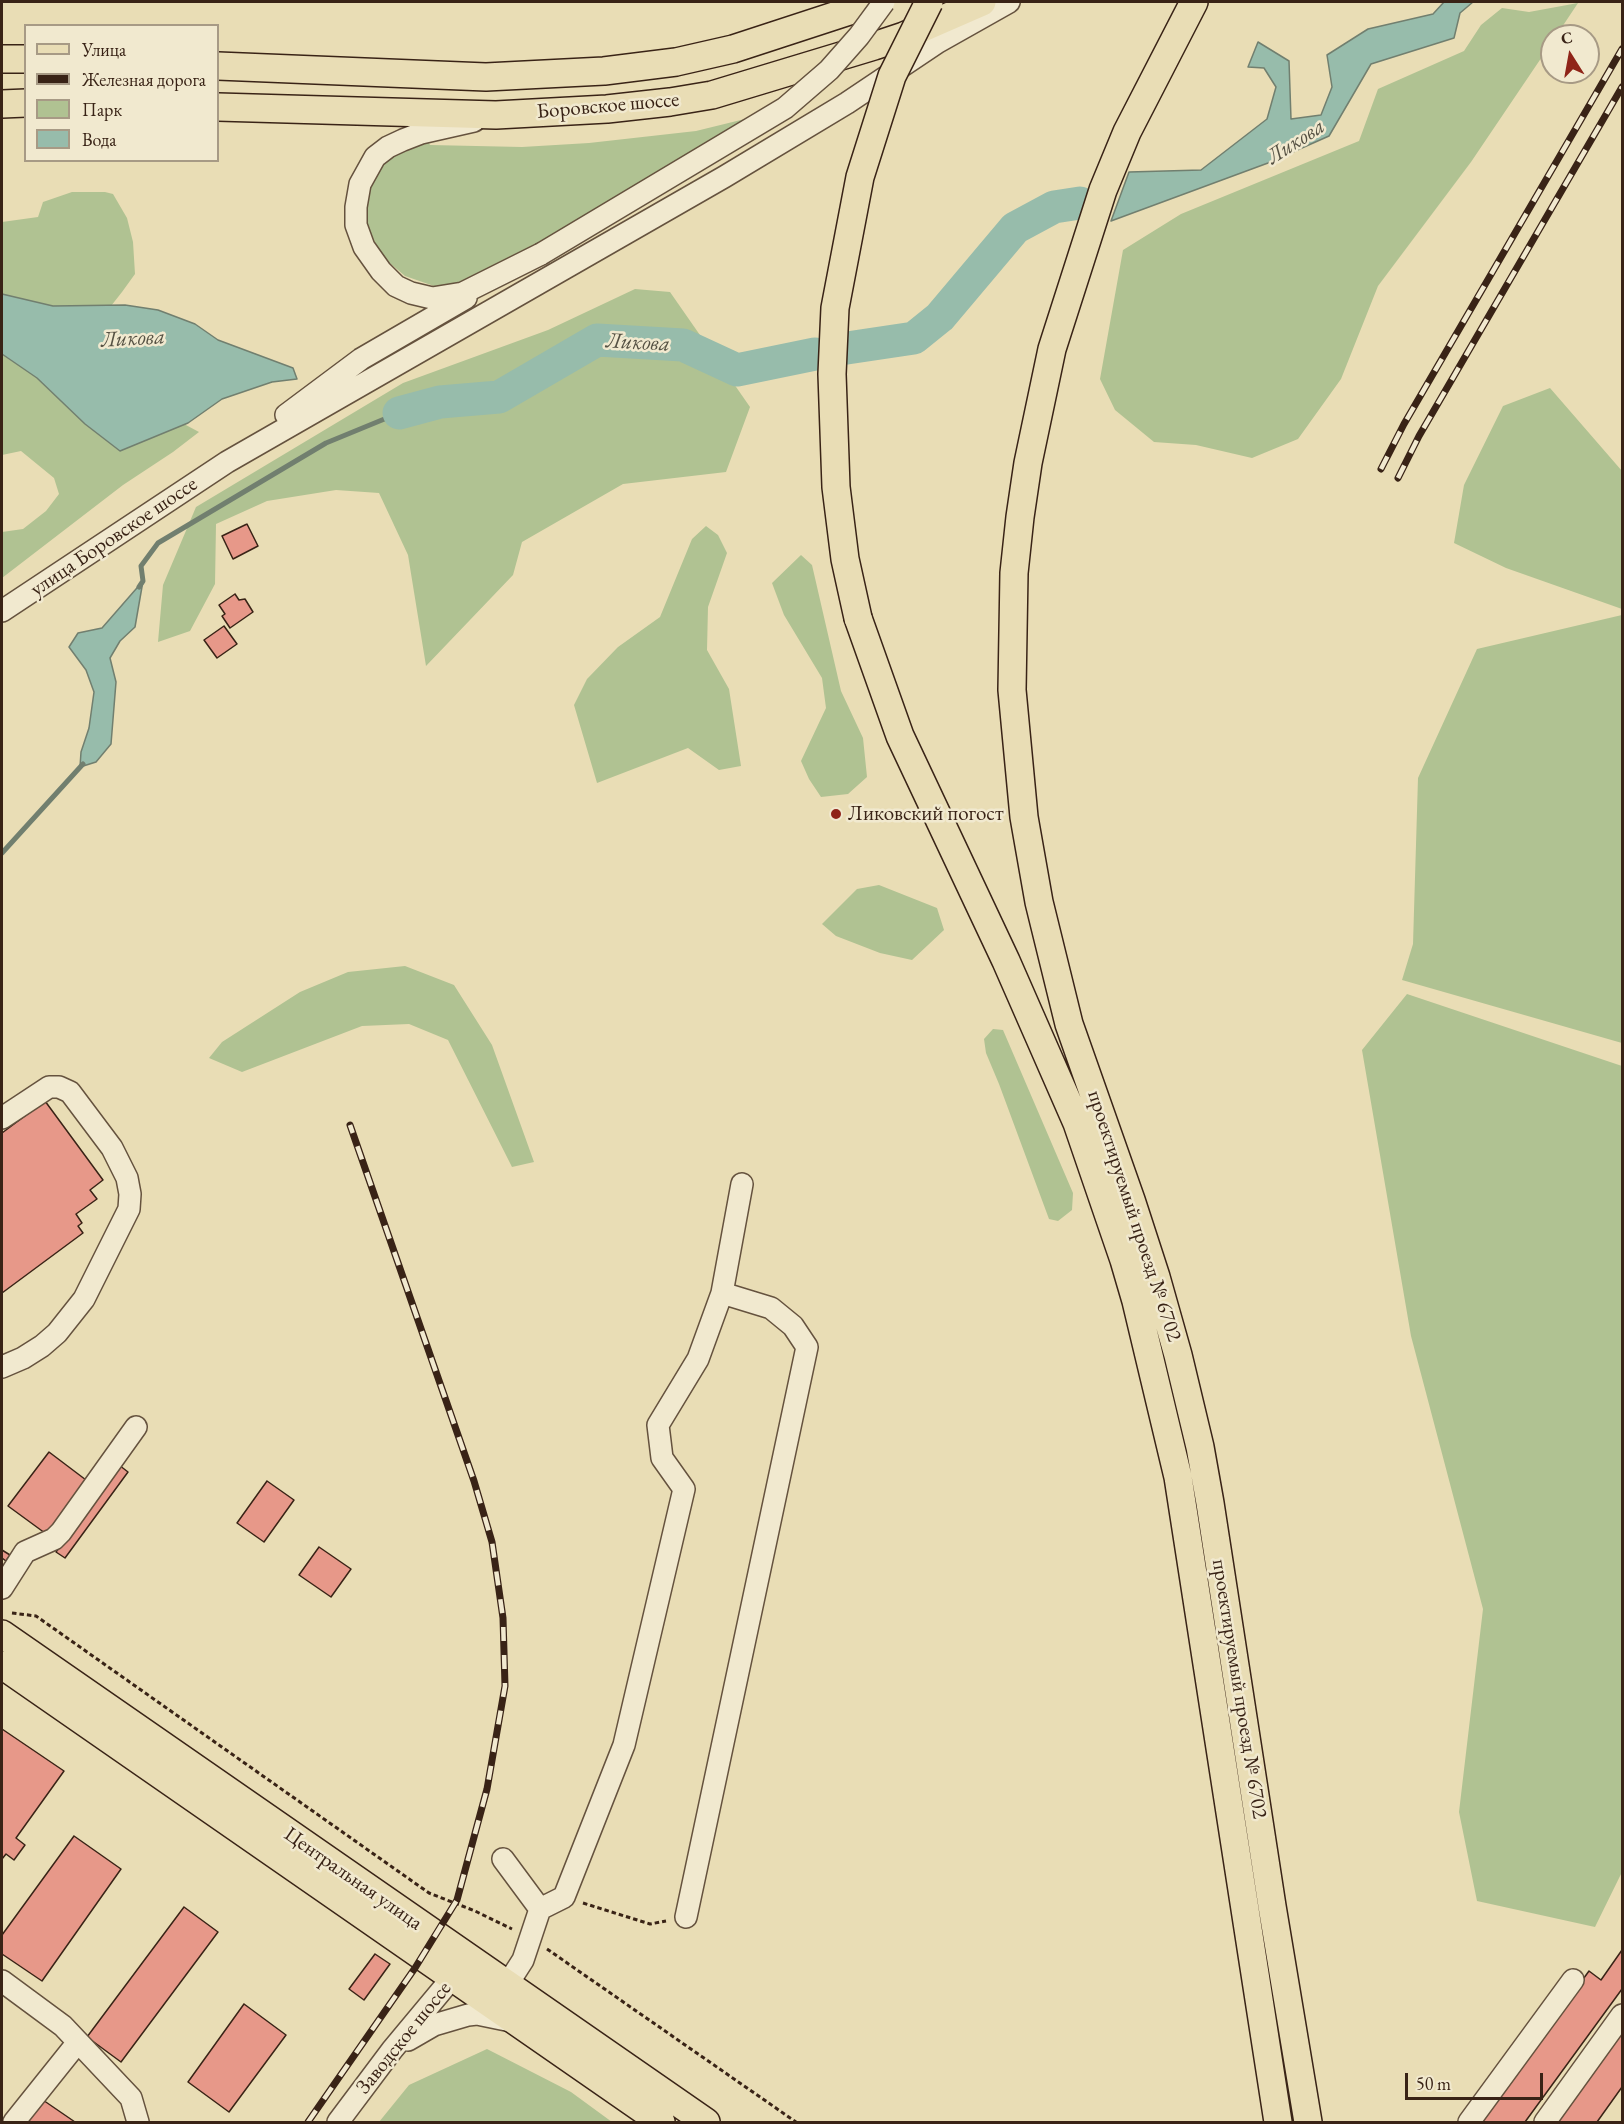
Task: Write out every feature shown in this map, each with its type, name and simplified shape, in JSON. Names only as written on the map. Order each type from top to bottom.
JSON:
[{"type":"main road","name":"Боровское шоссе","points":[[219,66],[486,77],[604,71],[676,62],[733,49],[877,2]]},
{"type":"main road","name":"проектируемый проезд № 6702","points":[[929,2],[892,76],[860,177],[835,308],[832,374],[836,486],[845,559],[858,618],[900,736],[1006,961],[1077,1123],[1136,1301],[1178,1477],[1278,2122]]},
{"type":"main road","name":"Боровское шоссе","points":[[219,108],[496,115],[607,109],[712,95],[904,36],[982,2]]},
{"type":"main road","name":"проектируемый проезд № 6702","points":[[1189,10],[1128,132],[1094,214],[1063,312],[1042,391],[1028,463],[1014,573],[1012,690],[1021,792],[1039,902],[1069,1024],[1128,1189],[1156,1277],[1200,1447],[1308,2122]]},
{"type":"main road","points":[[2,59],[24,59]]},
{"type":"main road","points":[[2,104],[24,103]]},
{"type":"main road","name":"Центральная улица","points":[[4,1623],[479,1966],[706,2122]]},
{"type":"main road","name":"Центральная улица","points":[[2,1665],[661,2122]]},
{"type":"street","points":[[227,462],[361,359],[785,108],[829,70],[859,36],[884,2]]},
{"type":"street","points":[[227,462],[724,177],[847,103],[938,42],[1009,2]]},
{"type":"street","points":[[496,115],[422,133],[388,147],[375,157],[364,173],[357,194],[355,216],[360,237],[372,260],[390,280],[411,293],[432,298],[463,293],[541,254]]},
{"type":"street","name":"улица Боровское шоссе","points":[[2,611],[227,462]]},
{"type":"street","points":[[2,1118],[49,1087],[59,1087],[70,1092],[112,1148],[127,1178],[130,1194],[129,1209],[84,1299],[57,1333],[42,1346],[2,1367]]},
{"type":"street","points":[[507,1985],[523,1960],[540,1909],[564,1898],[624,1745],[684,1489],[662,1458],[658,1425],[698,1359],[722,1293],[742,1184]]},
{"type":"street","points":[[686,1917],[807,1347],[793,1326],[771,1308],[722,1293]]},
{"type":"street","points":[[2,1587],[25,1552],[54,1539],[61,1532],[136,1427]]},
{"type":"street","points":[[503,1859],[540,1909]]},
{"type":"street","name":"Заводское шоссе","points":[[338,2122],[392,2050],[452,1978],[464,1968],[479,1966]]},
{"type":"street","points":[[1469,2122],[1573,1980]]},
{"type":"street","points":[[2,1981],[63,2026],[131,2098],[138,2122]]},
{"type":"street","points":[[392,2050],[422,2031],[456,2017],[477,2014],[515,2022]]},
{"type":"street","points":[[1545,2122],[1623,2014]]},
{"type":"street","points":[[14,2122],[78,2042]]},
{"type":"path","points":[[4,1623],[36,1616],[429,1893],[475,1911],[530,1938],[796,2122]]},
{"type":"path","points":[[564,1898],[650,1923],[686,1917]]},
{"type":"green space","points":[[1578,3],[1564,24],[1540,24],[1540,60],[1471,162],[1378,286],[1341,379],[1298,439],[1252,458],[1196,445],[1154,442],[1115,410],[1100,379],[1123,250],[1181,214],[1359,141],[1378,89],[1464,51],[1481,25],[1502,8],[1529,12]]},
{"type":"green space","points":[[753,117],[491,272],[464,284],[434,286],[405,276],[385,259],[367,223],[366,211],[371,185],[385,162],[404,150],[428,141],[430,145],[522,147],[589,143],[696,131]]},
{"type":"green space","points":[[72,192],[113,194],[127,218],[133,242],[135,274],[111,306],[53,306],[2,294],[2,222],[38,217],[43,202]]},
{"type":"green space","points":[[635,289],[670,292],[750,407],[726,472],[623,484],[522,542],[513,575],[426,666],[408,555],[379,493],[336,490],[267,501],[216,524],[215,584],[190,631],[158,642],[163,585],[196,507],[403,383],[548,330]]},
{"type":"green space","points":[[2,354],[37,378],[85,424],[120,451],[184,424],[199,432],[123,485],[2,578],[2,532],[23,529],[46,511],[59,494],[54,478],[21,451],[2,455]]},
{"type":"green space","points":[[1550,388],[1622,471],[1622,609],[1506,568],[1454,543],[1464,485],[1503,406]]},
{"type":"green space","points":[[706,526],[718,535],[727,553],[708,607],[707,650],[729,689],[741,766],[719,770],[688,748],[597,783],[574,705],[587,679],[618,647],[660,617],[692,539]]},
{"type":"green space","points":[[801,555],[812,565],[841,691],[863,738],[867,777],[848,794],[821,797],[801,761],[826,708],[822,678],[784,615],[772,583]]},
{"type":"green space","points":[[1622,615],[1622,1043],[1402,980],[1413,944],[1418,778],[1477,649]]},
{"type":"green space","points":[[879,885],[937,908],[944,930],[912,960],[880,953],[836,936],[822,924],[857,889]]},
{"type":"green space","points":[[405,966],[454,985],[492,1045],[534,1162],[512,1167],[448,1040],[409,1024],[362,1026],[242,1072],[209,1058],[222,1042],[300,992],[348,972]]},
{"type":"green space","points":[[1407,994],[1622,1066],[1622,1872],[1595,1927],[1477,1901],[1459,1812],[1483,1609],[1411,1336],[1362,1050]]},
{"type":"green space","points":[[993,1029],[1003,1030],[1073,1193],[1072,1210],[1058,1221],[1049,1219],[986,1053],[984,1039]]},
{"type":"green space","points":[[487,2049],[571,2092],[612,2122],[379,2122],[409,2085]]},
{"type":"water","points":[[1444,2],[1473,2],[1460,13],[1454,38],[1371,64],[1329,136],[1268,163],[1111,221],[1129,172],[1201,170],[1267,119],[1276,87],[1264,68],[1248,67],[1258,42],[1289,61],[1291,119],[1321,115],[1332,87],[1327,55],[1368,29],[1433,14]]},
{"type":"water","points":[[2,294],[53,306],[125,305],[158,310],[195,324],[218,340],[293,368],[297,379],[272,382],[222,399],[188,423],[120,451],[85,424],[37,378],[2,354]]},
{"type":"water","points":[[143,581],[135,627],[120,641],[110,658],[116,682],[111,744],[96,762],[80,767],[94,692],[86,670],[69,647],[78,633],[102,628]]},
{"type":"building","points":[[247,524],[258,546],[233,559],[222,536]]},
{"type":"building","points":[[235,594],[239,600],[245,599],[253,612],[230,628],[222,616],[225,614],[219,605]]},
{"type":"building","points":[[224,626],[237,644],[217,658],[204,640]]},
{"type":"building","points":[[45,1101],[103,1180],[90,1190],[97,1199],[76,1214],[82,1223],[78,1226],[83,1233],[2,1293],[2,1133]]},
{"type":"building","points":[[49,1452],[90,1483],[49,1536],[8,1506]]},
{"type":"building","points":[[119,1465],[128,1472],[65,1558],[56,1552]]},
{"type":"building","points":[[267,1481],[294,1500],[264,1542],[237,1523]]},
{"type":"building","points":[[319,1547],[351,1569],[331,1597],[299,1575]]},
{"type":"building","points":[[2,1550],[10,1555],[6,1561],[2,1558]]},
{"type":"building","points":[[2,1729],[64,1771],[16,1838],[25,1845],[14,1860],[6,1854],[2,1859]]},
{"type":"building","points":[[74,1836],[121,1869],[42,1981],[2,1954],[2,1935]]},
{"type":"building","points":[[184,1907],[218,1932],[121,2062],[87,2037]]},
{"type":"building","points":[[1622,1950],[1622,1989],[1525,2122],[1479,2122],[1589,1971],[1601,1980]]},
{"type":"building","points":[[375,1954],[390,1964],[364,2000],[349,1989]]},
{"type":"building","points":[[244,2004],[286,2035],[229,2112],[188,2082]]},
{"type":"building","points":[[1622,2021],[1622,2087],[1597,2122],[1550,2122]]},
{"type":"building","points":[[40,2098],[75,2122],[22,2122]]},
{"type":"waterway","name":"Ликова","points":[[847,348],[914,338],[940,317],[1015,228],[1054,207],[1080,203]]},
{"type":"waterway","name":"Ликова","points":[[399,413],[440,402],[499,397],[597,340],[683,345],[737,370],[815,354]]},
{"type":"waterway","points":[[139,587],[143,581],[141,566],[158,543],[326,443],[399,413]]},
{"type":"waterway","points":[[2,853],[83,764]]},
{"type":"railway","points":[[1381,469],[1404,424],[1622,49]]},
{"type":"railway","points":[[1398,478],[1419,436],[1622,87]]},
{"type":"railway","points":[[308,2122],[415,1968],[457,1900],[487,1789],[505,1686],[503,1618],[492,1542],[474,1481],[350,1125]]},
{"type":"place","name":"Ликовский погост","points":[[836,814]]}]
